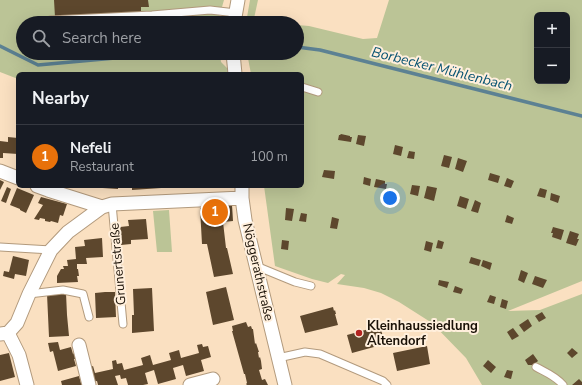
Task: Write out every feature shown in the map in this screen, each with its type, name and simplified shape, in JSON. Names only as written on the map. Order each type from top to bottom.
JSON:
[{"type":"street","points":[[235,16],[238,0]]},
{"type":"street","points":[[0,171],[16,177]]},
{"type":"street","name":"Grunertstraße","points":[[42,188],[107,206],[242,192]]},
{"type":"street","name":"Nöggerathstraße","points":[[242,192],[246,220],[256,266],[285,385]]},
{"type":"street","name":"Grunertstraße","points":[[4,333],[17,323],[29,294],[51,250],[68,232],[107,206]]},
{"type":"street","points":[[4,333],[19,355],[27,385]]},
{"type":"street","points":[[78,345],[90,385]]},
{"type":"street","points":[[190,385],[213,379]]},
{"type":"lane","points":[[132,16],[210,10],[229,16]]},
{"type":"lane","points":[[304,88],[318,92]]},
{"type":"lane","name":"Grunertstraße","points":[[107,206],[123,324]]},
{"type":"lane","points":[[0,247],[51,250]]},
{"type":"lane","points":[[256,266],[295,282],[310,286]]},
{"type":"lane","points":[[29,294],[63,290],[83,294],[90,317]]},
{"type":"lane","points":[[278,358],[305,352],[320,354],[383,381],[387,385]]},
{"type":"lane","points":[[536,367],[552,375],[563,385]]},
{"type":"green space","points":[[0,0],[224,0],[219,16],[16,16],[16,60],[221,60],[231,72],[16,72],[16,78],[0,72]]},
{"type":"green space","points":[[250,0],[258,0],[255,16],[247,16]]},
{"type":"green space","points":[[389,0],[582,0],[582,281],[508,311],[540,310],[582,294],[582,385],[482,385],[466,358],[432,323],[399,302],[381,293],[364,288],[337,284],[345,275],[341,274],[328,283],[275,266],[264,188],[304,188],[304,72],[251,72],[248,60],[304,60],[304,26],[363,39],[377,38]]},
{"type":"green space","points":[[169,210],[172,252],[157,252],[153,211]]},
{"type":"building","points":[[54,0],[148,0],[149,7],[141,7],[141,12],[55,16]]},
{"type":"building","points":[[341,134],[352,137],[351,142],[338,140],[339,135]]},
{"type":"building","points":[[358,135],[366,136],[364,146],[356,144]]},
{"type":"building","points":[[8,137],[16,138],[16,154],[3,153],[3,158],[0,158],[0,141],[8,142]]},
{"type":"building","points":[[395,145],[403,147],[401,156],[393,154]]},
{"type":"building","points":[[409,151],[415,152],[414,159],[407,158]]},
{"type":"building","points":[[444,155],[452,157],[449,168],[441,166]]},
{"type":"building","points":[[458,158],[467,161],[463,172],[455,169]]},
{"type":"building","points":[[324,170],[335,171],[334,179],[322,177]]},
{"type":"building","points":[[490,173],[500,176],[498,183],[488,180]]},
{"type":"building","points":[[364,177],[371,179],[370,186],[363,184]]},
{"type":"building","points":[[507,178],[514,181],[511,188],[504,186]]},
{"type":"building","points":[[376,179],[385,181],[385,184],[387,184],[386,189],[374,187]]},
{"type":"building","points":[[0,180],[4,182],[0,190]]},
{"type":"building","points":[[412,185],[420,186],[418,196],[410,194]]},
{"type":"building","points":[[427,186],[437,188],[434,201],[424,198]]},
{"type":"building","points":[[7,187],[11,189],[6,203],[1,201]]},
{"type":"building","points":[[17,188],[34,195],[26,213],[10,205]]},
{"type":"building","points":[[132,188],[161,188],[132,190]]},
{"type":"building","points":[[540,188],[547,190],[545,198],[537,196]]},
{"type":"building","points":[[551,193],[560,196],[558,203],[550,200]]},
{"type":"building","points":[[460,196],[469,199],[466,209],[457,206]]},
{"type":"building","points":[[41,197],[67,204],[63,216],[60,215],[58,223],[45,221],[45,219],[40,218],[39,220],[34,219],[43,205],[38,203]]},
{"type":"building","points":[[475,200],[481,203],[478,213],[471,211]]},
{"type":"building","points":[[232,205],[233,221],[223,222],[226,248],[233,274],[214,277],[207,244],[202,244],[200,208]]},
{"type":"building","points":[[286,208],[294,209],[292,221],[285,220]]},
{"type":"building","points":[[301,213],[307,214],[306,222],[299,221]]},
{"type":"building","points":[[507,215],[514,218],[512,224],[505,222]]},
{"type":"building","points":[[332,217],[339,219],[337,229],[330,228]]},
{"type":"building","points":[[146,219],[148,239],[131,240],[131,244],[121,245],[120,227],[129,226],[128,220]]},
{"type":"building","points":[[553,227],[564,230],[561,240],[552,237],[553,233],[551,233]]},
{"type":"building","points":[[570,231],[579,234],[577,239],[579,239],[576,246],[566,243]]},
{"type":"building","points":[[102,238],[103,257],[86,258],[87,264],[77,264],[79,276],[77,276],[78,282],[57,283],[57,276],[61,269],[64,269],[63,266],[68,266],[67,260],[76,259],[75,247],[85,246],[84,240]]},
{"type":"building","points":[[282,240],[289,241],[288,250],[281,249]]},
{"type":"building","points":[[438,240],[444,242],[442,249],[436,248]]},
{"type":"building","points":[[426,241],[433,243],[431,252],[424,250]]},
{"type":"building","points":[[13,256],[29,260],[26,276],[15,274],[14,279],[3,276],[4,271],[9,272]]},
{"type":"building","points":[[471,257],[481,260],[479,266],[469,263]]},
{"type":"building","points":[[483,260],[492,263],[490,270],[481,266]]},
{"type":"building","points":[[521,270],[528,273],[524,283],[518,280]]},
{"type":"building","points":[[535,276],[547,280],[543,288],[532,284]]},
{"type":"building","points":[[439,280],[449,282],[447,288],[438,285]]},
{"type":"building","points":[[455,286],[463,289],[461,294],[453,292]]},
{"type":"building","points":[[226,287],[234,320],[213,325],[206,292]]},
{"type":"building","points":[[152,288],[154,331],[132,333],[132,315],[134,315],[133,289]]},
{"type":"building","points":[[115,292],[116,317],[96,318],[95,293]]},
{"type":"building","points":[[66,293],[69,336],[49,337],[47,294]]},
{"type":"building","points":[[490,295],[496,297],[494,304],[487,302]]},
{"type":"building","points":[[502,299],[508,301],[506,309],[500,307]]},
{"type":"building","points":[[333,307],[338,325],[305,333],[300,316]]},
{"type":"building","points":[[542,312],[546,318],[539,322],[535,316]]},
{"type":"building","points":[[528,319],[532,326],[524,332],[519,325]]},
{"type":"building","points":[[246,322],[248,327],[251,326],[253,329],[255,344],[256,343],[261,361],[262,369],[259,370],[262,380],[265,379],[268,385],[246,384],[245,374],[232,331],[232,326]]},
{"type":"building","points":[[380,326],[385,344],[352,353],[347,335]]},
{"type":"building","points":[[513,328],[519,336],[512,340],[507,332]]},
{"type":"building","points":[[58,342],[60,350],[71,347],[76,359],[74,359],[76,366],[58,371],[53,351],[50,352],[48,343]]},
{"type":"building","points":[[202,344],[203,347],[208,346],[211,357],[201,360],[204,371],[186,376],[183,365],[173,368],[176,379],[158,384],[154,370],[145,373],[148,384],[143,385],[128,385],[126,378],[121,379],[120,375],[115,376],[118,385],[98,385],[97,381],[92,382],[89,368],[93,366],[95,373],[113,369],[112,361],[116,360],[117,364],[122,363],[124,370],[143,365],[141,358],[150,355],[153,365],[171,360],[169,353],[179,350],[181,358],[199,353],[197,345]]},
{"type":"building","points":[[427,346],[430,364],[397,371],[393,353]]},
{"type":"building","points":[[572,348],[578,353],[572,358],[567,353]]},
{"type":"building","points":[[9,353],[15,377],[0,381],[0,355]]},
{"type":"building","points":[[533,354],[538,361],[533,365],[528,365],[525,360]]},
{"type":"building","points":[[488,360],[496,367],[491,373],[483,366]]},
{"type":"building","points":[[507,370],[513,371],[511,379],[504,377]]},
{"type":"building","points":[[79,376],[83,385],[62,385],[61,381]]},
{"type":"building","points":[[579,379],[582,382],[582,385],[572,385]]},
{"type":"waterway","name":"Borbecker Mühlenbach","points":[[0,46],[16,54]]},
{"type":"waterway","name":"Borbecker Mühlenbach","points":[[304,48],[320,50],[582,116]]},
{"type":"waterway","name":"Borbecker Mühlenbach","points":[[28,60],[38,65],[93,60]]},
{"type":"place","name":"Nefeli","points":[[215,212]]},
{"type":"place","name":"Kleinhaussiedlung Altendorf","points":[[359,333]]}]
